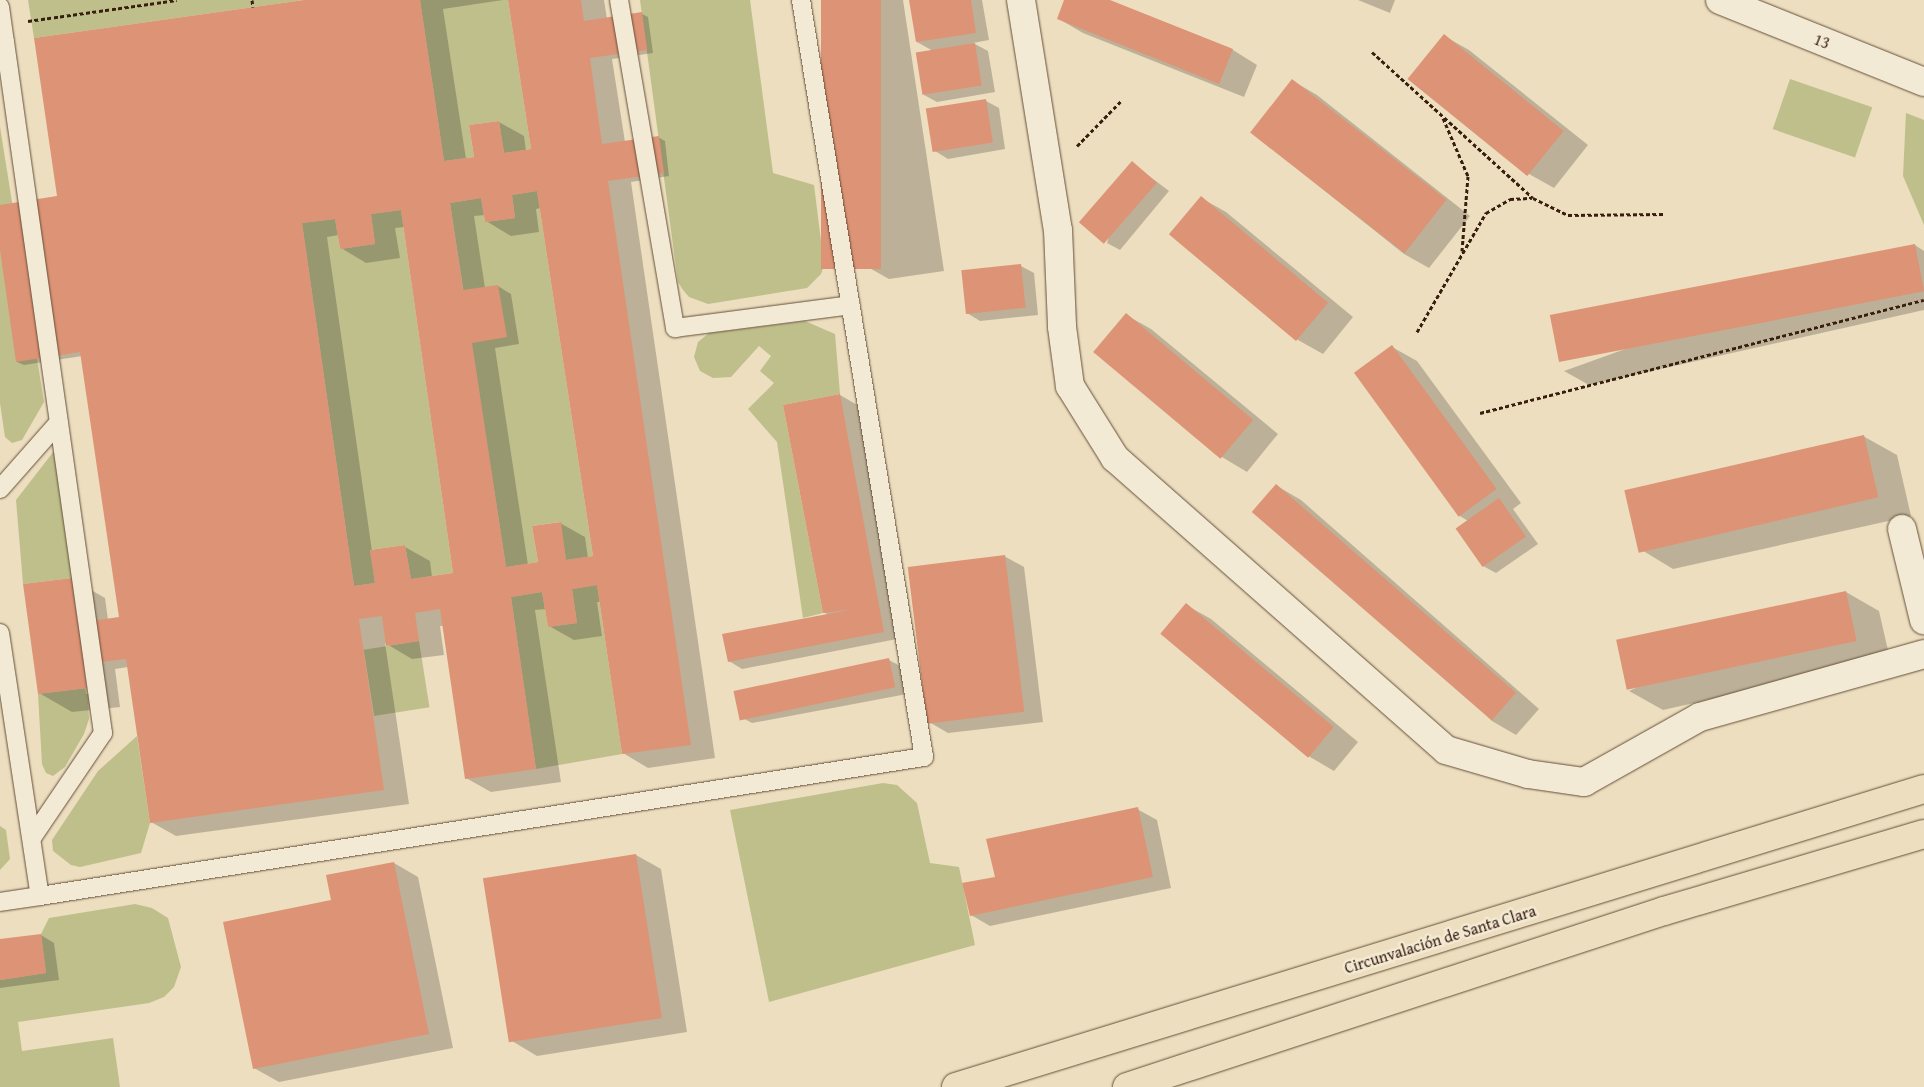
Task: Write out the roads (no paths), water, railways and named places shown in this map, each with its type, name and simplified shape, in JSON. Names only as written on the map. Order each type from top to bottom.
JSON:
[{"type":"highway","name":"Circunvalación de Santa Clara","points":[[956,1087],[1000,1081],[1924,789]]},
{"type":"highway","points":[[1126,1087],[1756,884],[1924,834]]},
{"type":"highway","points":[[1756,884],[1750,876],[1750,864],[1763,840]]},
{"type":"street","points":[[1021,0],[1058,230],[1062,327],[1070,386],[1115,458],[1446,750],[1528,774],[1584,782],[1700,717],[1924,654]]},
{"type":"street","name":"13","points":[[1720,0],[1924,82]]},
{"type":"street","points":[[1902,529],[1924,620]]},
{"type":"lane","points":[[619,0],[674,328],[851,305]]},
{"type":"lane","points":[[0,902],[924,757],[801,0]]},
{"type":"lane","points":[[1,16],[2,46],[59,422],[103,733],[32,838]]},
{"type":"lane","points":[[0,489],[59,422]]},
{"type":"lane","points":[[0,633],[40,896]]}]
